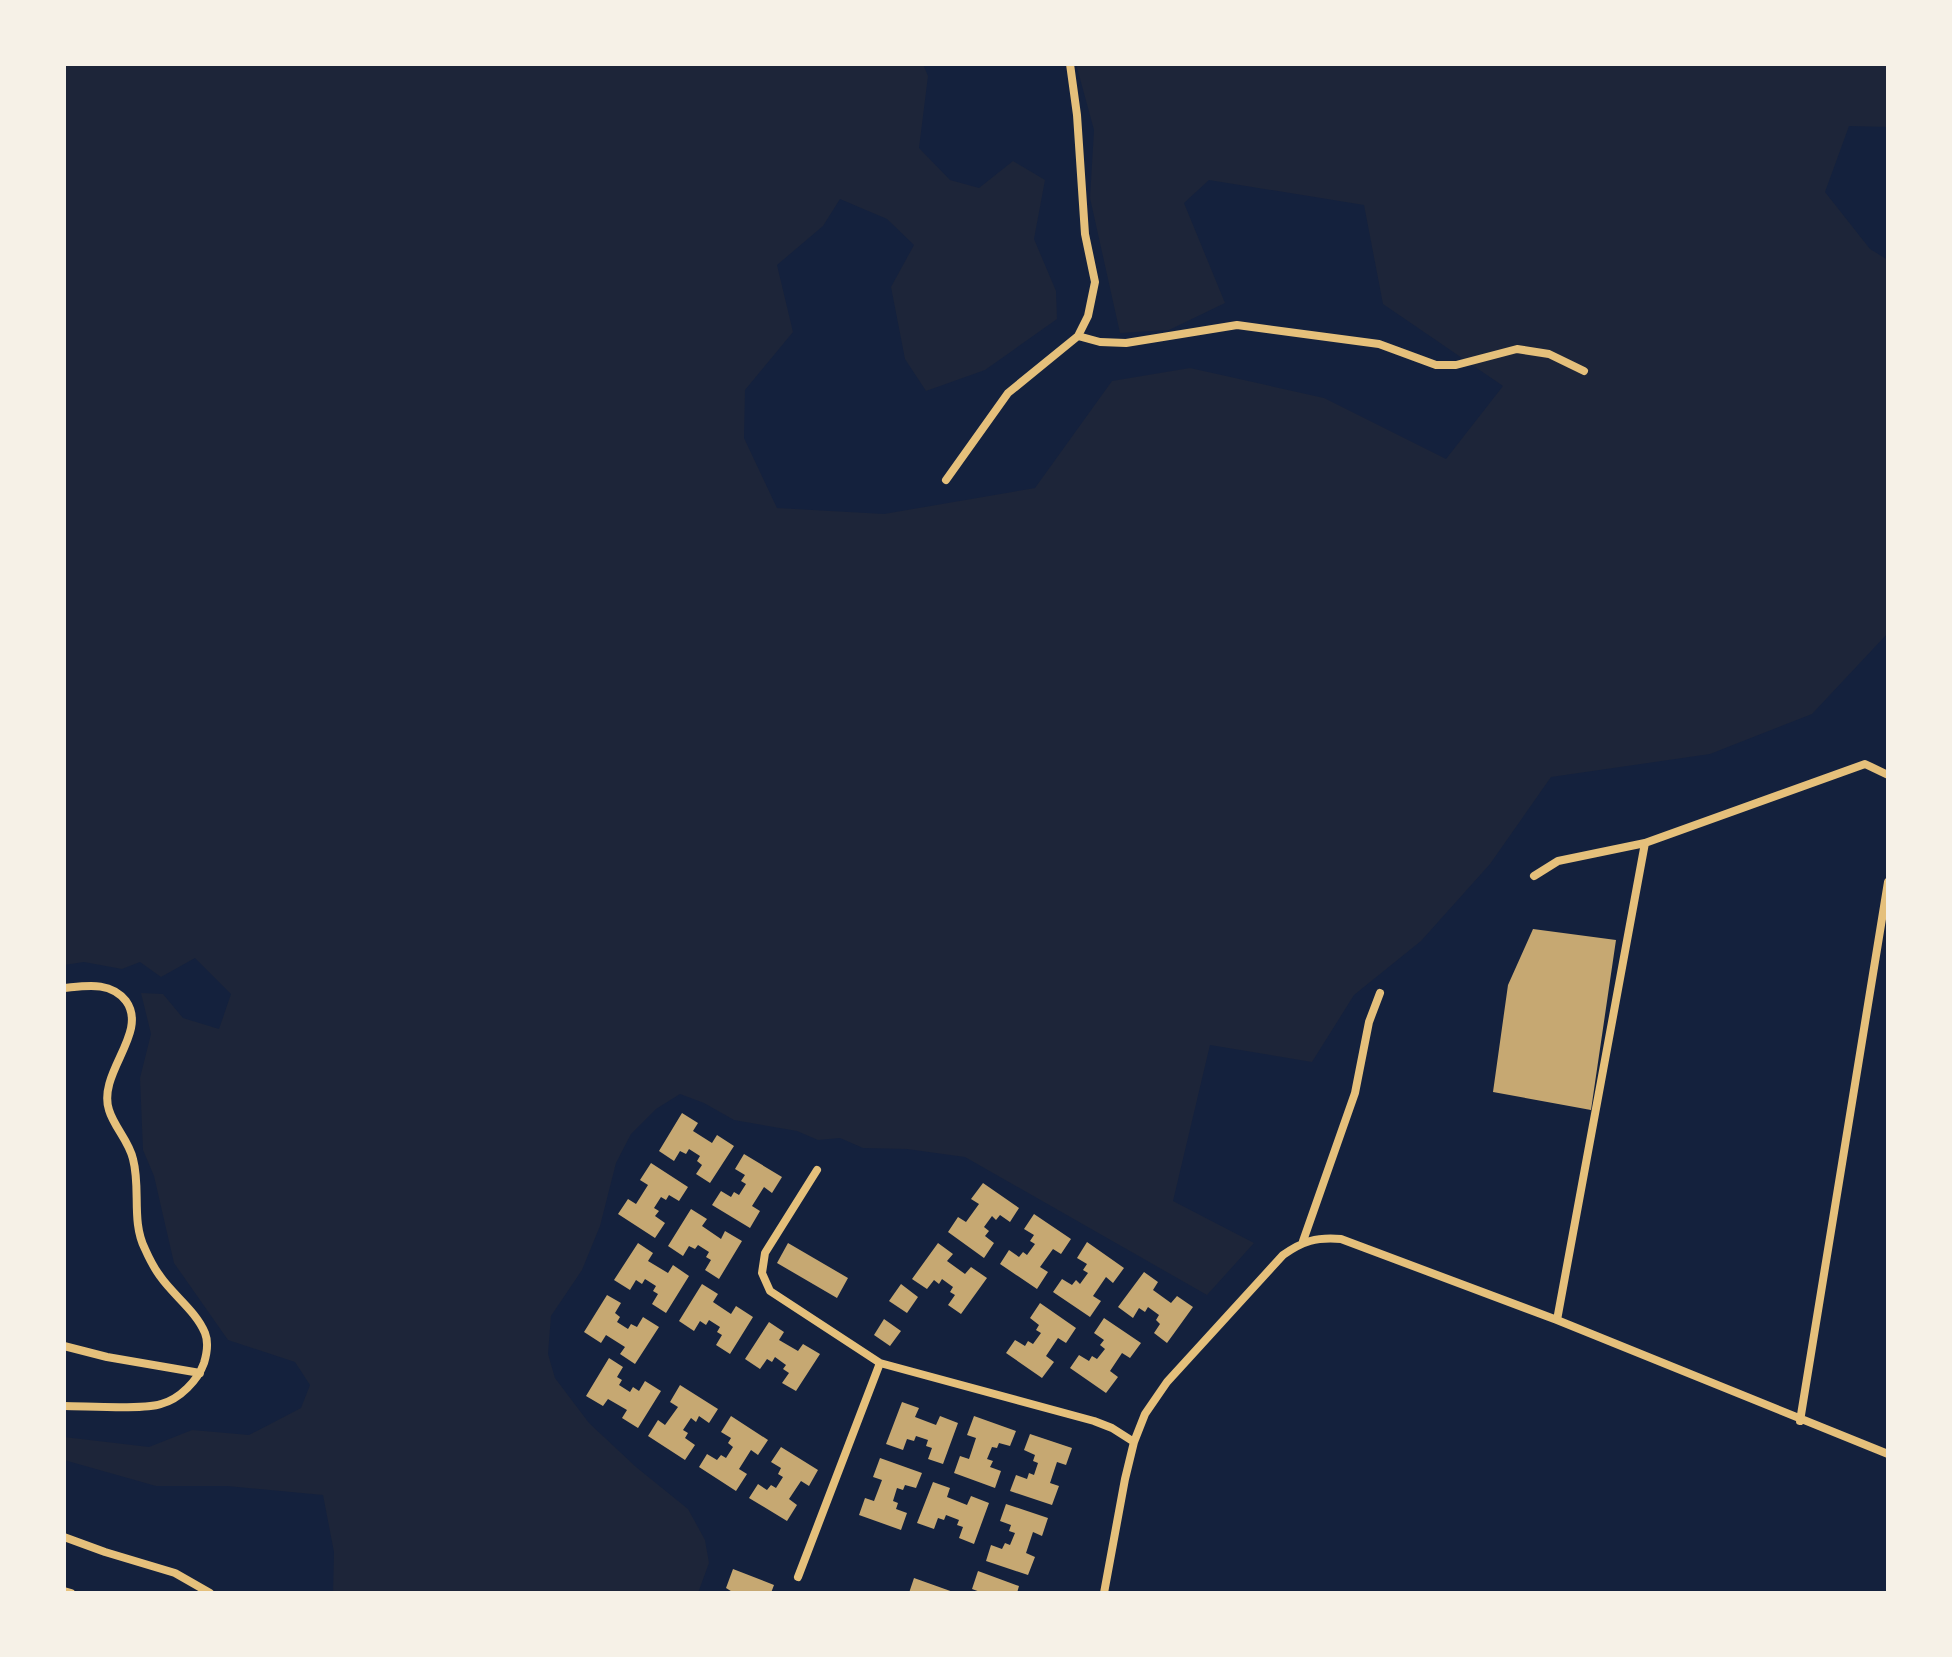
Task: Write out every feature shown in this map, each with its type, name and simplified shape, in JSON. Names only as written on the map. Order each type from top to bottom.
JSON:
[{"type":"street","points":[[946,480],[1008,393],[1078,336],[1088,316],[1095,282],[1085,234],[1077,115],[1070,64]]},
{"type":"street","points":[[1078,336],[1100,342],[1126,343],[1237,325],[1379,344],[1436,365],[1456,365],[1517,349],[1549,354],[1584,371]]},
{"type":"street","points":[[1534,876],[1558,861],[1645,843],[1865,764],[1888,775]]},
{"type":"street","points":[[1557,1320],[1645,843]]},
{"type":"street","points":[[1800,1421],[1888,882]]},
{"type":"street","points":[[64,988],[109,987],[122,996],[130,1007],[132,1028],[110,1079],[107,1091],[109,1110],[133,1158],[137,1223],[143,1246],[160,1276],[201,1326],[206,1336],[207,1353],[200,1373],[179,1395],[161,1405],[64,1406]]},
{"type":"street","points":[[1303,1241],[1355,1093],[1369,1022],[1380,993]]},
{"type":"street","points":[[817,1170],[765,1253],[762,1273],[770,1291],[880,1363],[1094,1421],[1134,1442]]},
{"type":"street","points":[[1104,1593],[1134,1442],[1145,1414],[1167,1382],[1283,1255],[1303,1241],[1341,1239],[1557,1320],[1800,1421],[1888,1454]]},
{"type":"street","points":[[64,1346],[107,1357],[200,1373]]},
{"type":"street","points":[[798,1577],[880,1363]]},
{"type":"street","points":[[64,1537],[175,1573],[210,1593]]},
{"type":"street","points":[[64,1591],[71,1593]]},
{"type":"shaded area","points":[[64,64],[923,64],[928,76],[919,148],[950,180],[979,188],[1013,161],[1045,180],[1034,239],[1056,291],[1057,319],[985,370],[926,391],[905,359],[891,287],[914,245],[887,219],[840,199],[823,226],[777,265],[793,332],[745,390],[744,438],[777,508],[884,514],[1035,488],[1112,381],[1190,368],[1324,398],[1446,459],[1503,386],[1383,304],[1364,205],[1209,180],[1184,203],[1225,303],[1169,330],[1120,333],[1090,198],[1094,130],[1076,64],[1888,64],[1888,127],[1849,126],[1825,192],[1870,249],[1888,260],[1888,633],[1812,714],[1710,754],[1551,777],[1490,864],[1421,941],[1354,995],[1312,1062],[1210,1045],[1173,1201],[1254,1243],[1207,1295],[965,1157],[907,1149],[863,1148],[840,1138],[818,1140],[797,1131],[734,1120],[680,1094],[656,1109],[631,1134],[616,1163],[600,1226],[582,1270],[551,1316],[548,1354],[555,1378],[589,1423],[688,1509],[705,1540],[709,1563],[698,1593],[333,1593],[334,1552],[323,1495],[227,1486],[156,1486],[64,1460],[64,1437],[149,1447],[192,1430],[249,1435],[301,1408],[310,1385],[295,1362],[228,1340],[174,1263],[154,1176],[143,1150],[140,1078],[151,1034],[141,993],[163,994],[183,1018],[219,1029],[231,994],[195,958],[161,977],[140,962],[122,969],[84,962],[64,965]]},
{"type":"building","points":[[1533,929],[1616,940],[1591,1110],[1493,1092],[1508,985]]},
{"type":"building","points":[[682,1113],[698,1123],[693,1131],[712,1143],[717,1135],[734,1146],[710,1183],[696,1174],[702,1165],[697,1161],[700,1156],[689,1149],[686,1154],[680,1151],[674,1161],[659,1151]]},
{"type":"building","points":[[744,1154],[782,1177],[772,1193],[764,1187],[752,1206],[760,1211],[750,1228],[712,1205],[721,1191],[731,1197],[734,1192],[739,1195],[746,1184],[741,1181],[745,1175],[735,1169]]},
{"type":"building","points":[[651,1163],[688,1187],[679,1201],[669,1195],[666,1200],[661,1197],[654,1208],[659,1211],[655,1216],[665,1223],[655,1238],[618,1214],[628,1199],[636,1204],[648,1185],[640,1180]]},
{"type":"building","points":[[983,1183],[1019,1208],[1010,1222],[1000,1215],[996,1220],[992,1216],[984,1227],[989,1231],[985,1236],[994,1243],[984,1258],[948,1232],[958,1217],[966,1222],[979,1204],[971,1199]]},
{"type":"building","points":[[691,1209],[707,1219],[702,1226],[721,1239],[725,1231],[742,1241],[719,1279],[705,1270],[711,1260],[706,1257],[709,1252],[698,1245],[695,1249],[689,1246],[683,1256],[668,1246]]},
{"type":"building","points":[[1034,1214],[1071,1239],[1061,1254],[1053,1249],[1040,1267],[1048,1272],[1037,1289],[1000,1264],[1009,1250],[1019,1257],[1023,1252],[1027,1255],[1035,1244],[1030,1241],[1034,1235],[1024,1229]]},
{"type":"building","points":[[1087,1242],[1124,1268],[1113,1283],[1106,1277],[1093,1296],[1101,1301],[1090,1317],[1053,1292],[1062,1279],[1072,1285],[1076,1280],[1080,1284],[1088,1273],[1083,1270],[1087,1264],[1077,1258]]},
{"type":"building","points":[[638,1243],[653,1253],[648,1261],[668,1273],[673,1265],[689,1276],[666,1313],[652,1304],[658,1294],[653,1291],[656,1286],[645,1279],[642,1284],[636,1280],[630,1290],[614,1280]]},
{"type":"building","points":[[788,1243],[848,1278],[837,1298],[777,1263]]},
{"type":"building","points":[[938,1243],[953,1254],[947,1261],[965,1274],[971,1267],[987,1278],[961,1314],[948,1305],[955,1295],[950,1292],[953,1287],[942,1279],[939,1284],[934,1280],[927,1289],[912,1279]]},
{"type":"building","points":[[1144,1272],[1158,1282],[1153,1290],[1171,1303],[1177,1296],[1193,1307],[1167,1343],[1154,1333],[1160,1324],[1156,1320],[1159,1315],[1148,1307],[1145,1312],[1139,1308],[1133,1318],[1118,1307]]},
{"type":"building","points":[[702,1284],[718,1294],[713,1302],[731,1314],[736,1306],[753,1317],[730,1354],[716,1345],[722,1335],[717,1332],[720,1327],[709,1320],[706,1325],[700,1321],[694,1331],[679,1321]]},
{"type":"building","points":[[901,1284],[918,1297],[907,1313],[889,1301]]},
{"type":"building","points":[[607,1295],[621,1303],[615,1313],[620,1317],[617,1322],[628,1329],[631,1324],[637,1327],[643,1317],[659,1327],[635,1364],[620,1354],[625,1347],[606,1335],[601,1343],[584,1332]]},
{"type":"building","points":[[1040,1303],[1076,1328],[1066,1343],[1058,1338],[1046,1356],[1054,1362],[1042,1378],[1006,1353],[1015,1340],[1025,1346],[1028,1341],[1033,1344],[1041,1333],[1036,1330],[1039,1325],[1030,1318]]},
{"type":"building","points":[[1104,1318],[1141,1343],[1130,1358],[1122,1353],[1110,1371],[1118,1377],[1106,1393],[1070,1368],[1079,1355],[1089,1361],[1092,1356],[1097,1359],[1105,1349],[1100,1345],[1104,1340],[1094,1333]]},
{"type":"building","points":[[884,1319],[901,1331],[890,1346],[874,1335]]},
{"type":"building","points":[[769,1322],[784,1332],[779,1340],[798,1351],[803,1344],[820,1354],[796,1391],[782,1383],[789,1373],[783,1369],[786,1365],[775,1357],[772,1362],[767,1359],[760,1369],[745,1359]]},
{"type":"building","points":[[609,1358],[623,1367],[617,1377],[622,1380],[619,1385],[630,1392],[633,1387],[639,1391],[645,1381],[661,1391],[638,1428],[622,1418],[627,1410],[608,1399],[603,1406],[586,1396]]},
{"type":"building","points":[[680,1385],[718,1409],[709,1423],[699,1416],[696,1422],[691,1418],[683,1430],[688,1433],[685,1438],[695,1445],[685,1460],[648,1436],[658,1420],[665,1425],[678,1407],[670,1402]]},
{"type":"building","points":[[902,1402],[919,1408],[915,1417],[936,1425],[940,1416],[958,1423],[943,1464],[928,1459],[932,1448],[926,1446],[928,1440],[916,1436],[914,1441],[907,1439],[903,1450],[886,1444]]},
{"type":"building","points":[[731,1416],[768,1440],[758,1455],[751,1450],[739,1469],[747,1474],[736,1491],[699,1467],[707,1454],[717,1460],[721,1455],[726,1458],[733,1447],[728,1443],[731,1438],[721,1432]]},
{"type":"building","points":[[974,1416],[1016,1431],[1010,1446],[999,1443],[997,1448],[992,1447],[987,1459],[993,1461],[990,1467],[1001,1471],[995,1488],[954,1473],[960,1456],[969,1459],[976,1438],[967,1435]]},
{"type":"building","points":[[1030,1434],[1072,1448],[1066,1465],[1057,1462],[1050,1483],[1059,1486],[1052,1505],[1010,1491],[1016,1475],[1027,1479],[1029,1473],[1034,1475],[1038,1463],[1033,1461],[1035,1455],[1024,1450]]},
{"type":"building","points":[[781,1447],[818,1470],[809,1486],[801,1481],[789,1499],[797,1505],[787,1521],[749,1498],[758,1484],[767,1490],[771,1485],[776,1488],[783,1477],[778,1474],[781,1468],[771,1462]]},
{"type":"building","points":[[880,1458],[922,1473],[916,1488],[905,1485],[903,1490],[897,1488],[893,1501],[898,1503],[896,1509],[907,1513],[901,1530],[859,1515],[865,1498],[874,1501],[882,1480],[873,1477]]},
{"type":"building","points":[[933,1482],[950,1488],[947,1497],[967,1505],[971,1496],[989,1503],[974,1544],[959,1538],[963,1527],[957,1525],[959,1520],[946,1515],[944,1520],[938,1518],[934,1529],[917,1523]]},
{"type":"building","points":[[1006,1504],[1048,1518],[1042,1536],[1033,1532],[1026,1553],[1035,1557],[1028,1575],[986,1561],[991,1545],[1002,1549],[1005,1543],[1010,1545],[1015,1533],[1009,1531],[1011,1525],[1000,1521]]},
{"type":"building","points":[[733,1569],[774,1585],[771,1593],[734,1593],[726,1588]]},
{"type":"building","points":[[978,1571],[1019,1586],[1017,1593],[983,1593],[972,1589]]},
{"type":"building","points":[[914,1578],[956,1593],[909,1593]]}]
